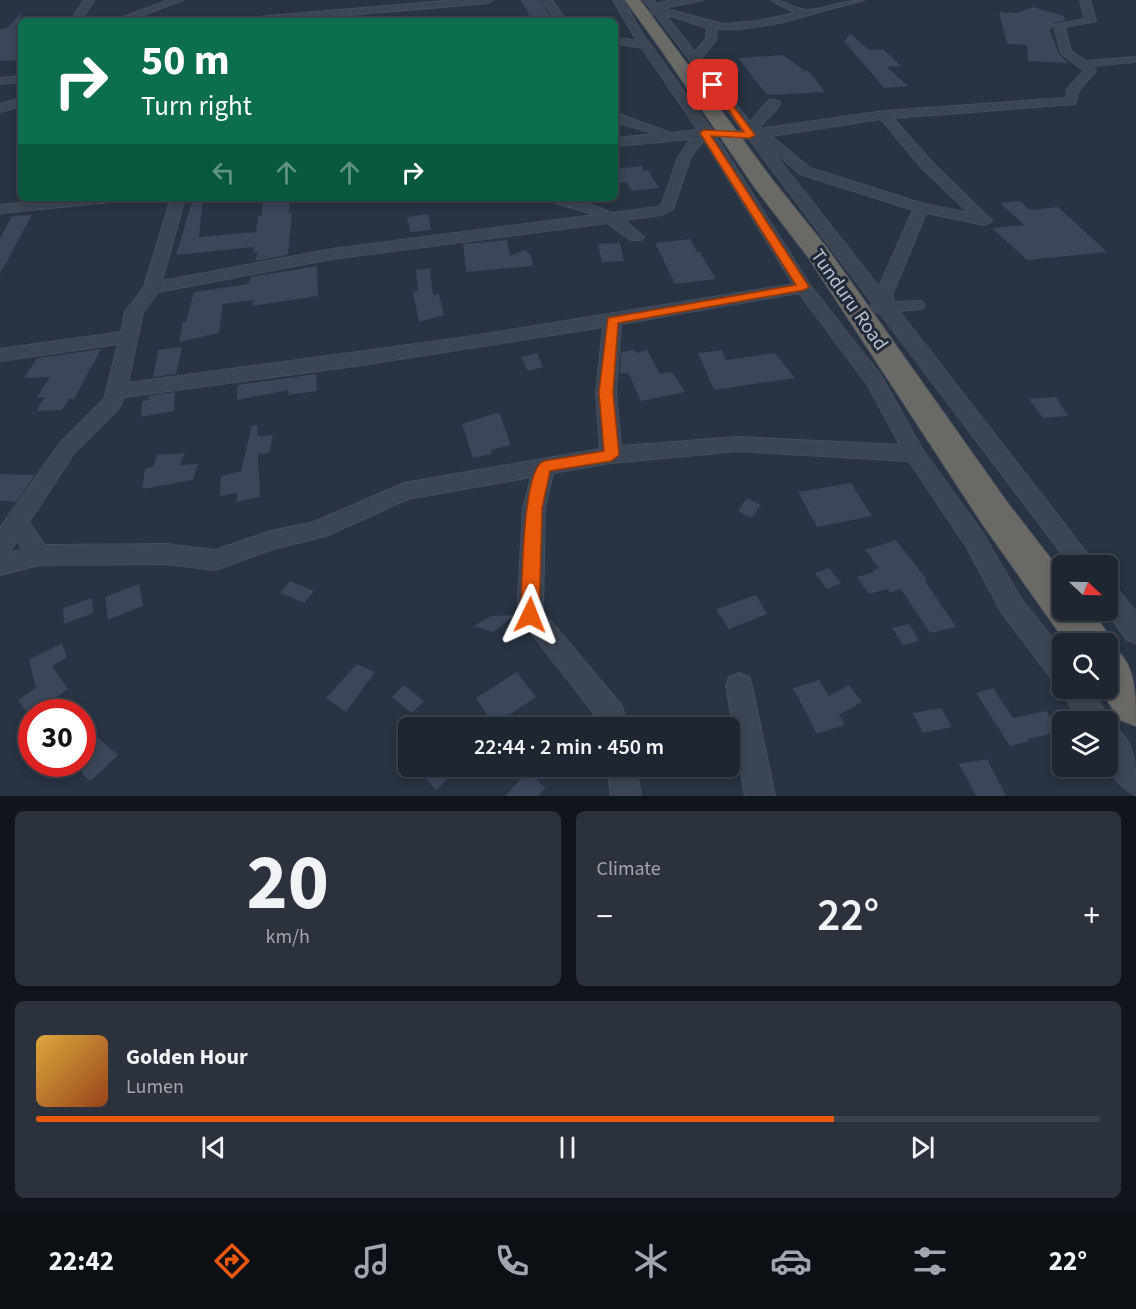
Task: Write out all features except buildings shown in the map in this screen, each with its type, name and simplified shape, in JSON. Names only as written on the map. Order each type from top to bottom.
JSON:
[{"type":"highway","name":"Tunduru Road","points":[[639,4],[669,48],[736,134],[994,512],[1052,590]]},
{"type":"highway","points":[[1118,680],[1136,705]]},
{"type":"street","points":[[79,18],[89,0]]},
{"type":"street","points":[[127,18],[178,0]]},
{"type":"street","points":[[278,18],[488,0]]},
{"type":"street","points":[[547,0],[559,18]]},
{"type":"street","points":[[639,4],[699,0]]},
{"type":"street","points":[[776,0],[804,13]]},
{"type":"street","points":[[639,4],[680,14],[712,26],[739,27],[860,0]]},
{"type":"street","points":[[152,288],[332,254],[661,211],[668,206],[685,154],[693,142],[736,134],[884,115],[1071,100],[1073,89],[1090,71],[1066,53],[1059,25],[1091,21],[1085,0]]},
{"type":"street","points":[[269,18],[290,11],[342,2]]},
{"type":"street","points":[[639,4],[646,46],[685,100],[736,134],[805,171],[921,208],[985,221],[926,164],[884,115]]},
{"type":"street","points":[[639,4],[695,58],[736,134],[804,287],[875,381],[915,454],[936,481],[974,539],[1011,605],[1052,659]]},
{"type":"street","points":[[695,58],[706,49],[711,40],[712,26]]},
{"type":"street","points":[[618,41],[646,46]]},
{"type":"street","points":[[1085,65],[1133,59]]},
{"type":"street","points":[[0,81],[18,79]]},
{"type":"street","points":[[618,142],[681,135],[736,134],[773,107],[774,102]]},
{"type":"street","points":[[0,108],[18,103]]},
{"type":"street","points":[[618,117],[641,126],[681,135]]},
{"type":"street","points":[[736,134],[886,307],[1077,555]]},
{"type":"street","points":[[0,209],[81,201]]},
{"type":"street","points":[[0,547],[18,524],[67,448],[112,403],[117,392],[134,312],[152,288],[177,201]]},
{"type":"street","points":[[559,201],[571,224]]},
{"type":"street","points":[[571,201],[589,205],[612,218],[636,237]]},
{"type":"street","points":[[886,307],[884,295],[921,208]]},
{"type":"street","points":[[117,392],[612,321],[804,287]]},
{"type":"street","points":[[857,309],[916,306]]},
{"type":"street","points":[[611,455],[606,393],[612,321]]},
{"type":"street","points":[[0,355],[127,337]]},
{"type":"street","points":[[0,565],[39,555],[165,554],[215,560],[271,540],[318,530],[404,491],[611,455],[738,444],[915,454]]},
{"type":"street","points":[[544,467],[534,508],[530,615],[612,717]]},
{"type":"street","points":[[18,524],[39,555]]},
{"type":"street","points":[[1118,608],[1136,632]]},
{"type":"street","points":[[739,686],[760,796]]},
{"type":"street","points":[[1118,754],[1136,780]]},
{"type":"street","points":[[623,777],[627,796]]},
{"type":"route","points":[[530,615],[534,508],[544,467],[611,455],[606,393],[612,321],[804,287],[704,133],[726,132],[750,135],[713,85]]}]
